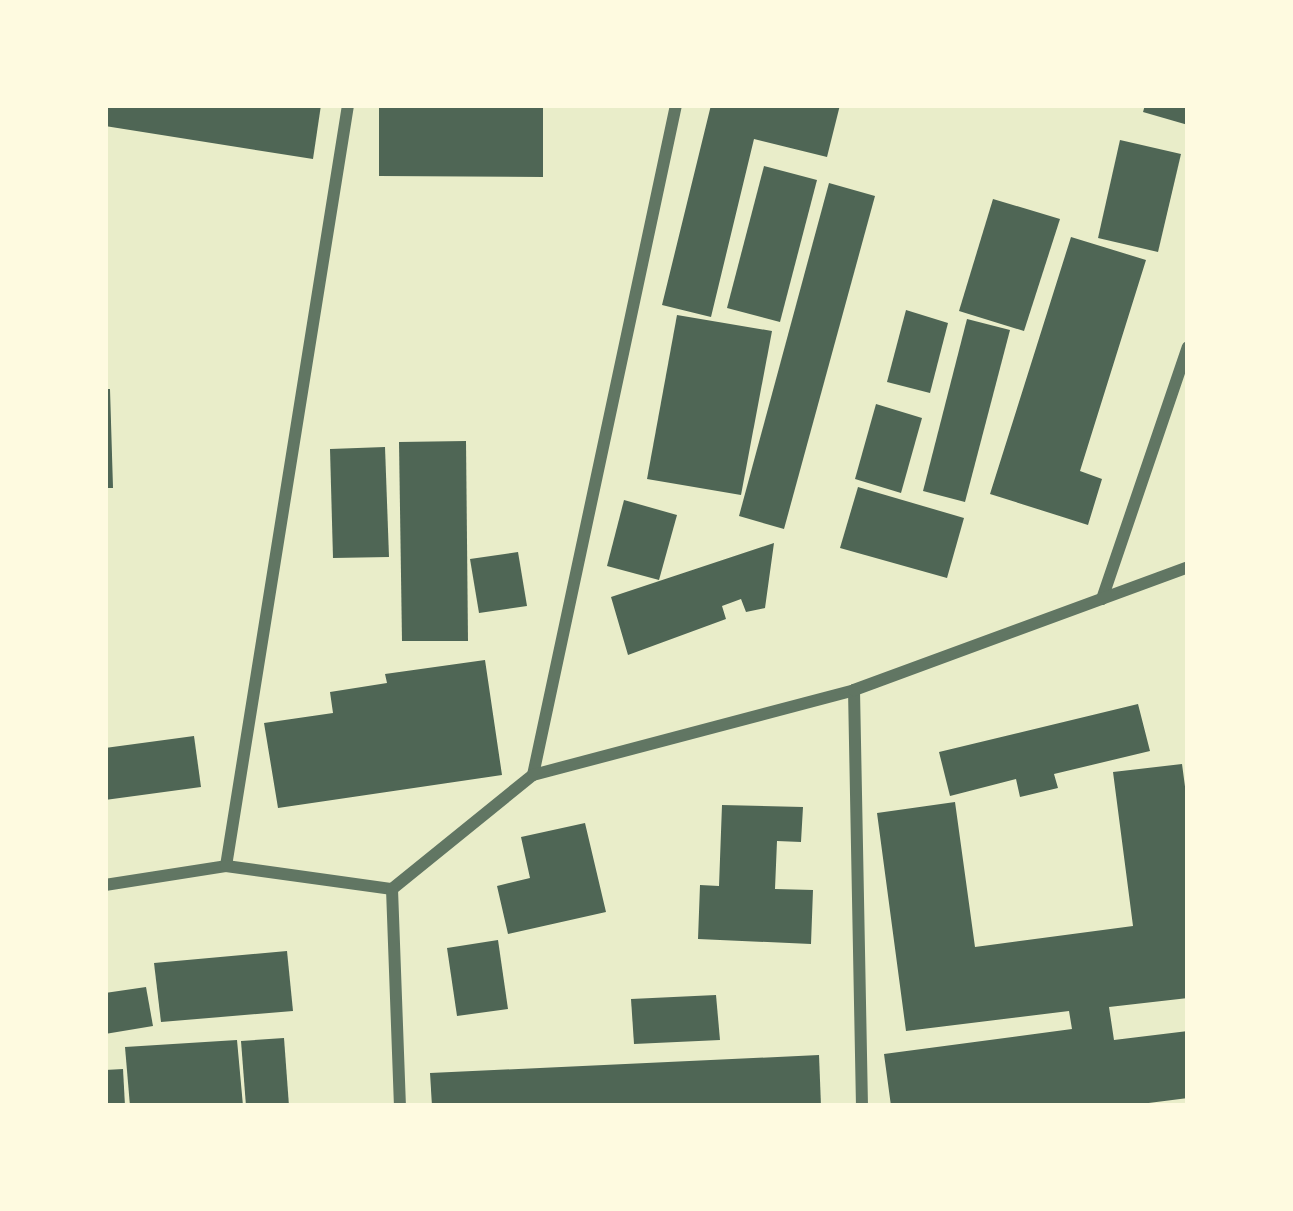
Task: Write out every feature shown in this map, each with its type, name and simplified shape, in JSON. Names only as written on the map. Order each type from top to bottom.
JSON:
[{"type":"street","points":[[226,866],[348,105]]},
{"type":"street","points":[[533,775],[676,105]]},
{"type":"street","points":[[1102,599],[1188,347]]},
{"type":"street","points":[[105,885],[226,866],[392,890],[533,775],[854,690],[1188,567]]},
{"type":"street","points":[[854,690],[862,1106]]},
{"type":"street","points":[[392,890],[400,1106]]},
{"type":"building","points":[[105,105],[321,105],[313,159],[105,126]]},
{"type":"building","points":[[379,105],[543,105],[543,177],[379,176]]},
{"type":"building","points":[[711,105],[840,105],[827,157],[754,139],[711,317],[662,305]]},
{"type":"building","points":[[1145,105],[1188,105],[1188,125],[1143,112]]},
{"type":"building","points":[[1120,140],[1181,154],[1158,252],[1098,238]]},
{"type":"building","points":[[764,166],[817,180],[780,322],[727,308]]},
{"type":"building","points":[[829,183],[875,196],[784,529],[739,516]]},
{"type":"building","points":[[993,199],[1060,219],[1024,331],[959,311]]},
{"type":"building","points":[[1071,237],[1146,260],[1080,471],[1102,479],[1088,525],[990,494]]},
{"type":"building","points":[[906,310],[948,323],[930,393],[887,382]]},
{"type":"building","points":[[677,315],[772,331],[741,495],[647,479]]},
{"type":"building","points":[[967,319],[1010,330],[965,502],[923,491]]},
{"type":"building","points":[[105,389],[110,389],[113,488],[105,488]]},
{"type":"building","points":[[876,404],[922,418],[901,493],[855,479]]},
{"type":"building","points":[[466,441],[468,641],[402,641],[399,442]]},
{"type":"building","points":[[385,447],[389,557],[333,558],[330,449]]},
{"type":"building","points":[[858,487],[964,518],[947,578],[840,548]]},
{"type":"building","points":[[624,500],[677,515],[659,580],[607,566]]},
{"type":"building","points":[[774,543],[765,608],[746,612],[741,599],[722,606],[726,619],[628,655],[611,597]]},
{"type":"building","points":[[518,552],[527,606],[479,613],[470,559]]},
{"type":"building","points":[[485,660],[502,775],[278,808],[264,723],[333,713],[330,692],[387,683],[385,674]]},
{"type":"building","points":[[1138,704],[1150,751],[1054,774],[1058,788],[1020,797],[1016,779],[950,796],[939,752]]},
{"type":"building","points":[[194,736],[201,787],[105,800],[105,748]]},
{"type":"building","points":[[1182,764],[1188,809],[1188,998],[1109,1007],[1114,1040],[1188,1031],[1188,1098],[1125,1106],[891,1106],[884,1054],[1072,1029],[1069,1011],[906,1031],[877,813],[955,802],[975,947],[1133,926],[1113,772]]},
{"type":"building","points":[[722,805],[803,807],[801,842],[777,841],[775,889],[813,890],[811,944],[698,939],[700,885],[719,886]]},
{"type":"building","points":[[585,823],[606,912],[508,934],[497,886],[530,878],[521,837]]},
{"type":"building","points":[[498,940],[508,1009],[457,1016],[447,948]]},
{"type":"building","points":[[287,951],[293,1011],[161,1022],[154,963]]},
{"type":"building","points":[[146,987],[153,1026],[105,1034],[105,993]]},
{"type":"building","points":[[716,995],[720,1040],[634,1044],[631,999]]},
{"type":"building","points":[[284,1038],[289,1106],[246,1106],[241,1041]]},
{"type":"building","points":[[237,1040],[243,1106],[130,1106],[125,1047]]},
{"type":"building","points":[[819,1055],[821,1106],[432,1106],[430,1073]]},
{"type":"building","points":[[123,1069],[125,1106],[105,1106],[105,1070]]}]
